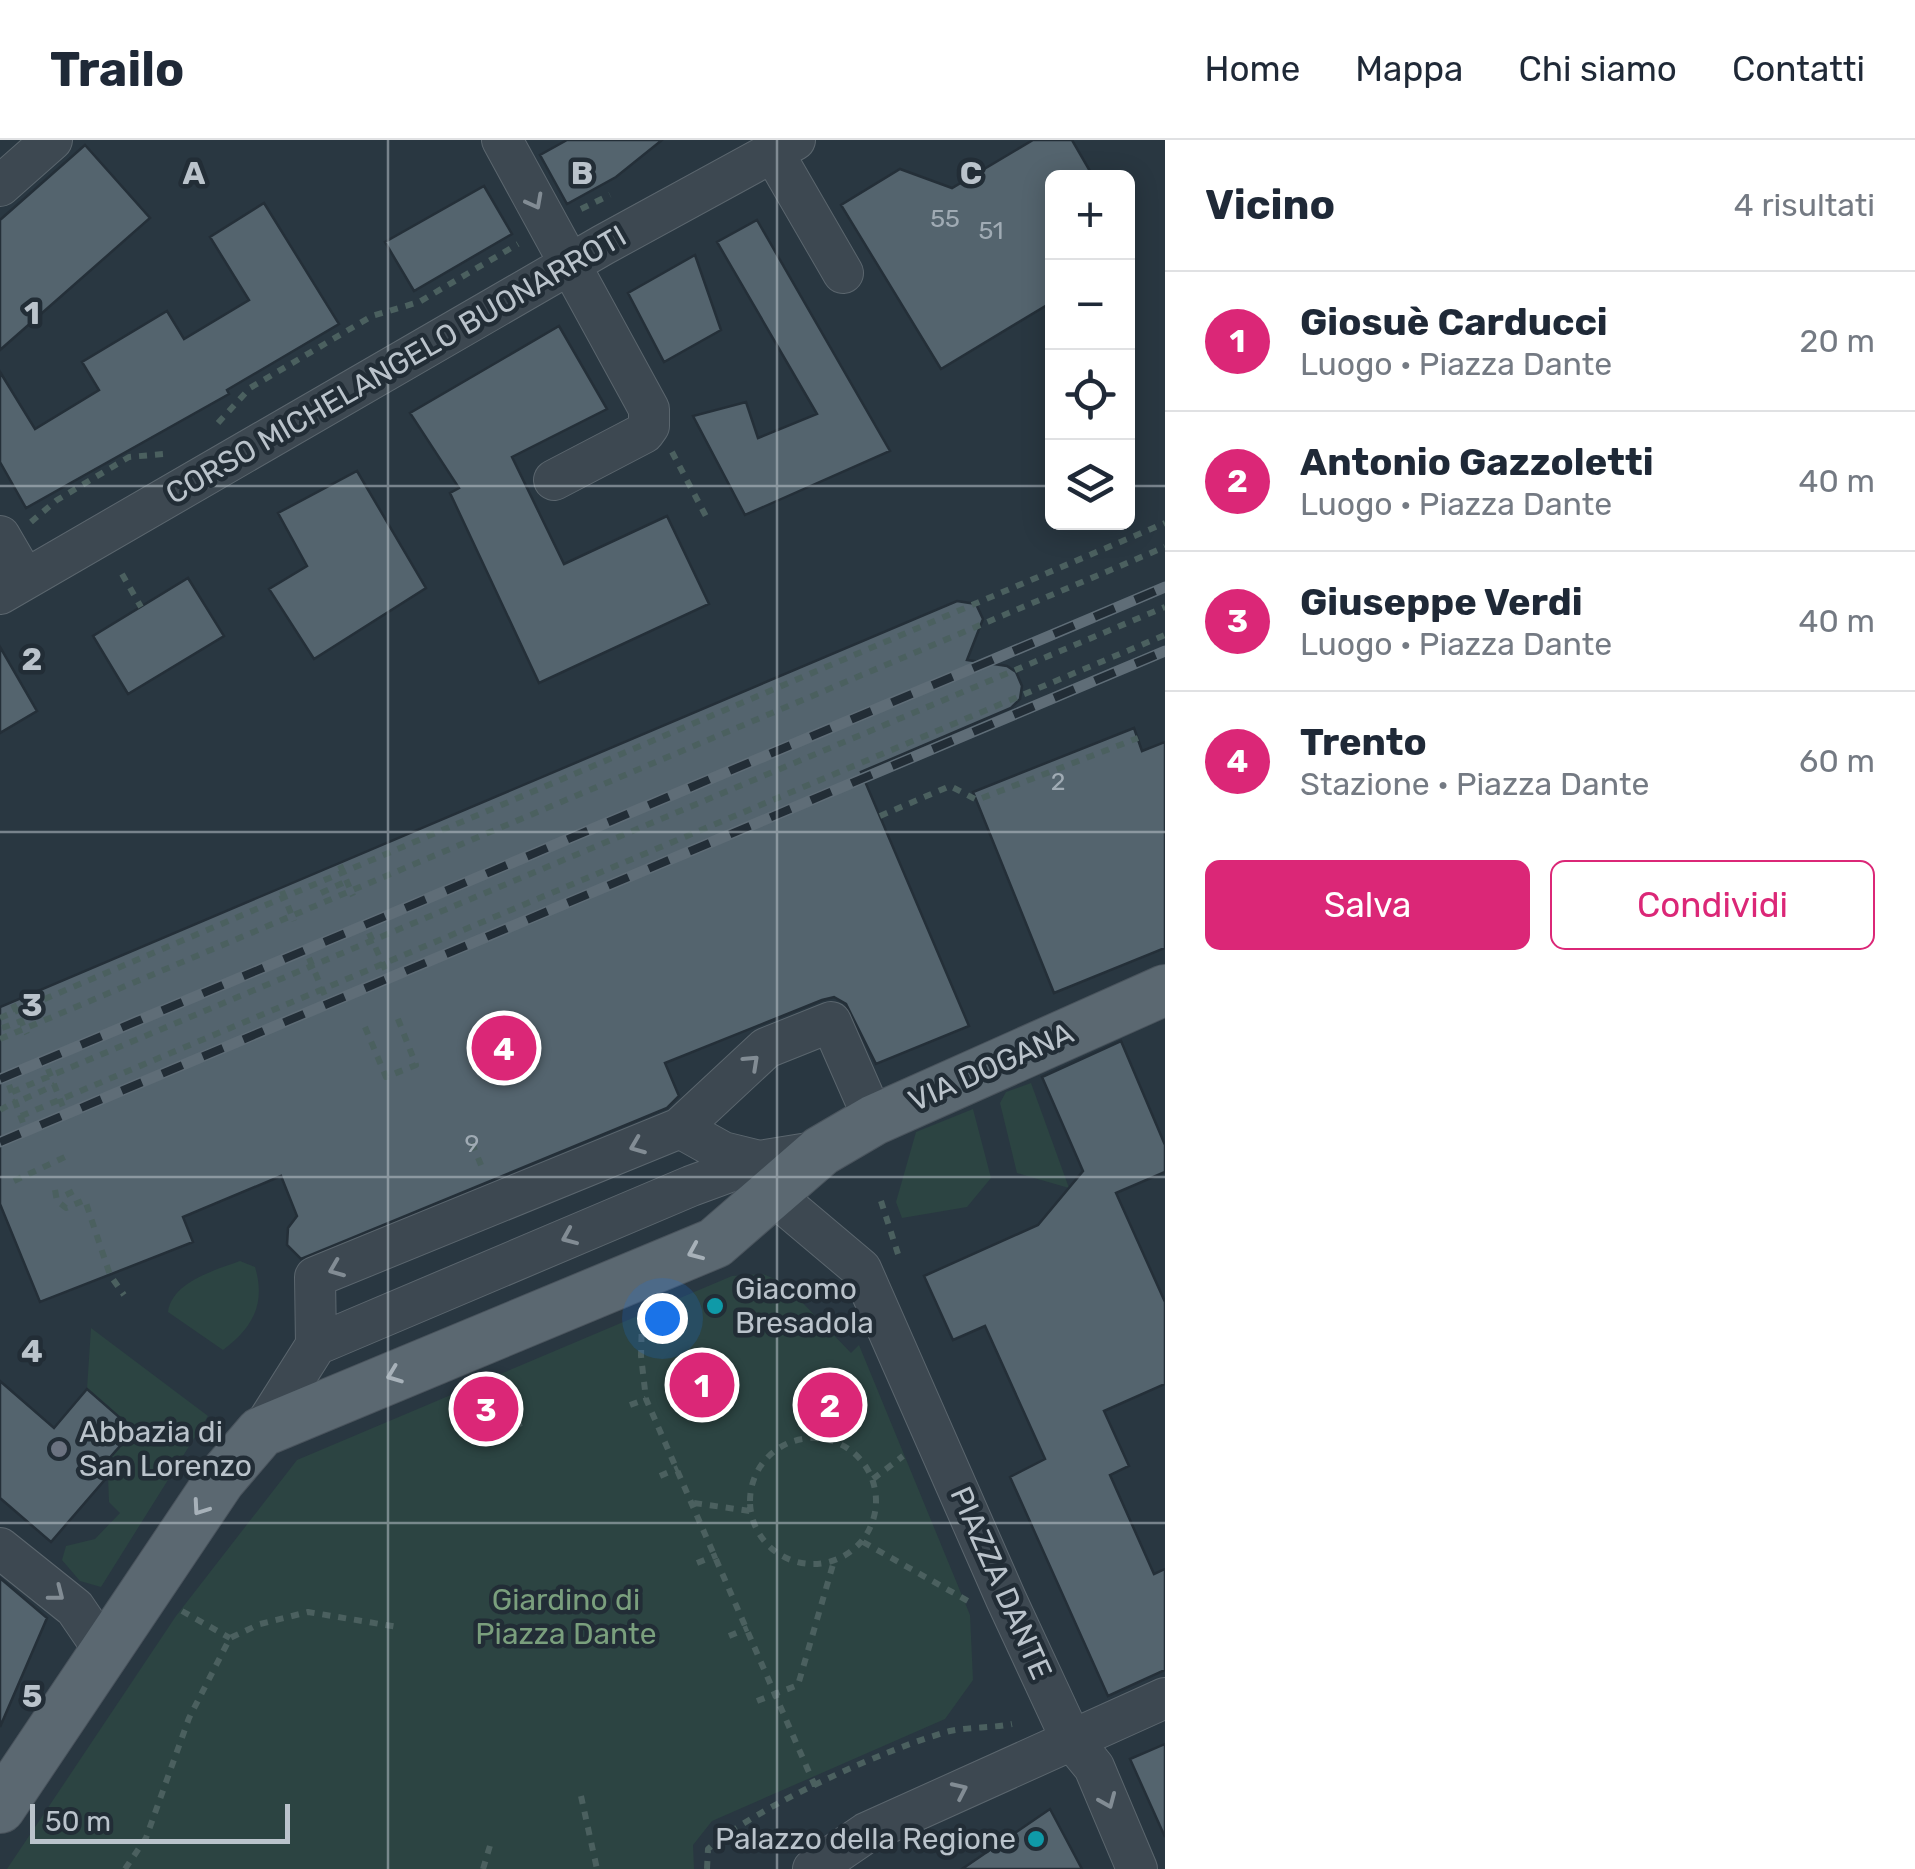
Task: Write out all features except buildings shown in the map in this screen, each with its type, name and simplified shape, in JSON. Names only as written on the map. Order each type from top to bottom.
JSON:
[{"type":"main road","name":"VIA DOGANA","points":[[765,1178],[874,1120],[1165,990]]},
{"type":"main road","points":[[0,1808],[18,1769],[220,1480],[261,1432],[715,1243],[765,1178]]},
{"type":"street","points":[[0,186],[52,140]]},
{"type":"street","points":[[502,140],[650,418],[650,426],[633,440],[554,480]]},
{"type":"street","points":[[784,146],[843,273]]},
{"type":"street","name":"CORSO MICHELANGELO BUONARROTI","points":[[12,586],[568,265],[784,146]]},
{"type":"street","points":[[12,586],[13,531]]},
{"type":"street","points":[[261,1432],[316,1344],[314,1277],[680,1128],[766,1048],[831,1022],[874,1120]]},
{"type":"street","name":"PIAZZA DANTE","points":[[680,1128],[765,1178],[861,1269],[1071,1738],[1094,1767],[1137,1869]]},
{"type":"street","points":[[316,1344],[765,1178]]},
{"type":"street","points":[[0,1548],[74,1608],[103,1649]]},
{"type":"street","points":[[813,1869],[866,1833],[1165,1698]]},
{"type":"path","points":[[204,430],[218,422],[250,388],[372,316],[419,302],[521,242]]},
{"type":"path","points":[[669,446],[710,522]]},
{"type":"path","points":[[13,531],[129,458],[162,455],[176,447]]},
{"type":"path","points":[[0,1018],[15,1008],[341,869],[1165,523]]},
{"type":"path","points":[[0,1040],[1165,547]]},
{"type":"path","points":[[122,574],[141,606]]},
{"type":"path","points":[[1165,607],[11,1089],[20,1100],[22,1119],[1165,634]]},
{"type":"path","points":[[880,816],[950,786],[977,800],[1138,738]]},
{"type":"path","points":[[341,869],[352,893]]},
{"type":"path","points":[[321,893],[347,882]]},
{"type":"path","points":[[284,894],[293,919]]},
{"type":"path","points":[[371,937],[384,967]]},
{"type":"path","points":[[311,962],[323,993]]},
{"type":"path","points":[[15,1008],[24,1028]]},
{"type":"path","points":[[365,1027],[386,1077],[416,1065],[396,1014]]},
{"type":"path","points":[[2,1028],[24,1028]]},
{"type":"path","points":[[50,1072],[62,1103]]},
{"type":"path","points":[[0,1110],[55,1085]]},
{"type":"path","points":[[14,1182],[68,1156]]},
{"type":"path","points":[[66,1195],[80,1188]]},
{"type":"path","points":[[55,1190],[58,1201],[66,1208],[85,1200],[110,1275],[124,1295]]},
{"type":"path","points":[[643,1302],[640,1356],[646,1398],[815,1786]]},
{"type":"path","points":[[494,1366],[520,1428]]},
{"type":"path","points":[[630,1405],[646,1398]]},
{"type":"path","points":[[797,1440],[834,1441],[864,1463],[873,1479],[877,1501],[873,1522],[862,1542],[834,1562],[816,1565],[780,1556],[766,1544],[750,1511],[755,1474],[780,1447],[797,1440]]},
{"type":"path","points":[[873,1479],[911,1450]]},
{"type":"path","points":[[660,1476],[678,1468]]},
{"type":"path","points":[[694,1503],[750,1511]]},
{"type":"path","points":[[862,1542],[982,1610]]},
{"type":"path","points":[[698,1563],[717,1555]]},
{"type":"path","points":[[756,1702],[798,1685],[834,1562]]},
{"type":"path","points":[[172,1606],[230,1638]]},
{"type":"path","points":[[126,1869],[146,1838],[189,1718],[230,1638],[260,1624],[308,1612],[398,1627]]},
{"type":"path","points":[[729,1636],[748,1628]]},
{"type":"path","points":[[707,1869],[708,1849],[721,1838],[815,1786],[953,1730],[991,1728]]},
{"type":"path","points":[[581,1796],[598,1869]]},
{"type":"path","points":[[484,1869],[492,1840]]},
{"type":"green space","points":[[1031,1083],[1069,1188],[1017,1173],[1000,1103],[1006,1092]]},
{"type":"green space","points":[[973,1109],[991,1178],[967,1207],[902,1218],[896,1202],[916,1132]]},
{"type":"green space","points":[[240,1261],[255,1267],[258,1303],[249,1324],[223,1350],[168,1312],[177,1293],[186,1285]]},
{"type":"green space","name":"Giardino di Piazza Dante","points":[[763,1274],[805,1292],[799,1299],[851,1353],[859,1345],[970,1615],[973,1680],[945,1719],[712,1821],[693,1845],[694,1869],[7,1869],[176,1616],[297,1460],[732,1276]]},
{"type":"green space","points":[[91,1328],[208,1416],[101,1587],[80,1581],[62,1560],[66,1546],[95,1539],[120,1513],[109,1502],[108,1476],[100,1469],[134,1430],[87,1389]]},
{"type":"railway","points":[[0,1079],[1165,587]]},
{"type":"railway","points":[[0,1142],[1165,651]]},
{"type":"place","name":"Trento","points":[[504,1048]]},
{"type":"place","name":"Giacomo Bresadola","points":[[715,1306]]},
{"type":"place","name":"Giosuè Carducci","points":[[702,1385]]},
{"type":"place","name":"Antonio Gazzoletti","points":[[830,1405]]},
{"type":"place","name":"Giuseppe Verdi","points":[[486,1409]]},
{"type":"place","name":"Abbazia di San Lorenzo","points":[[59,1449]]},
{"type":"place","name":"Palazzo della Regione","points":[[1036,1839]]}]
